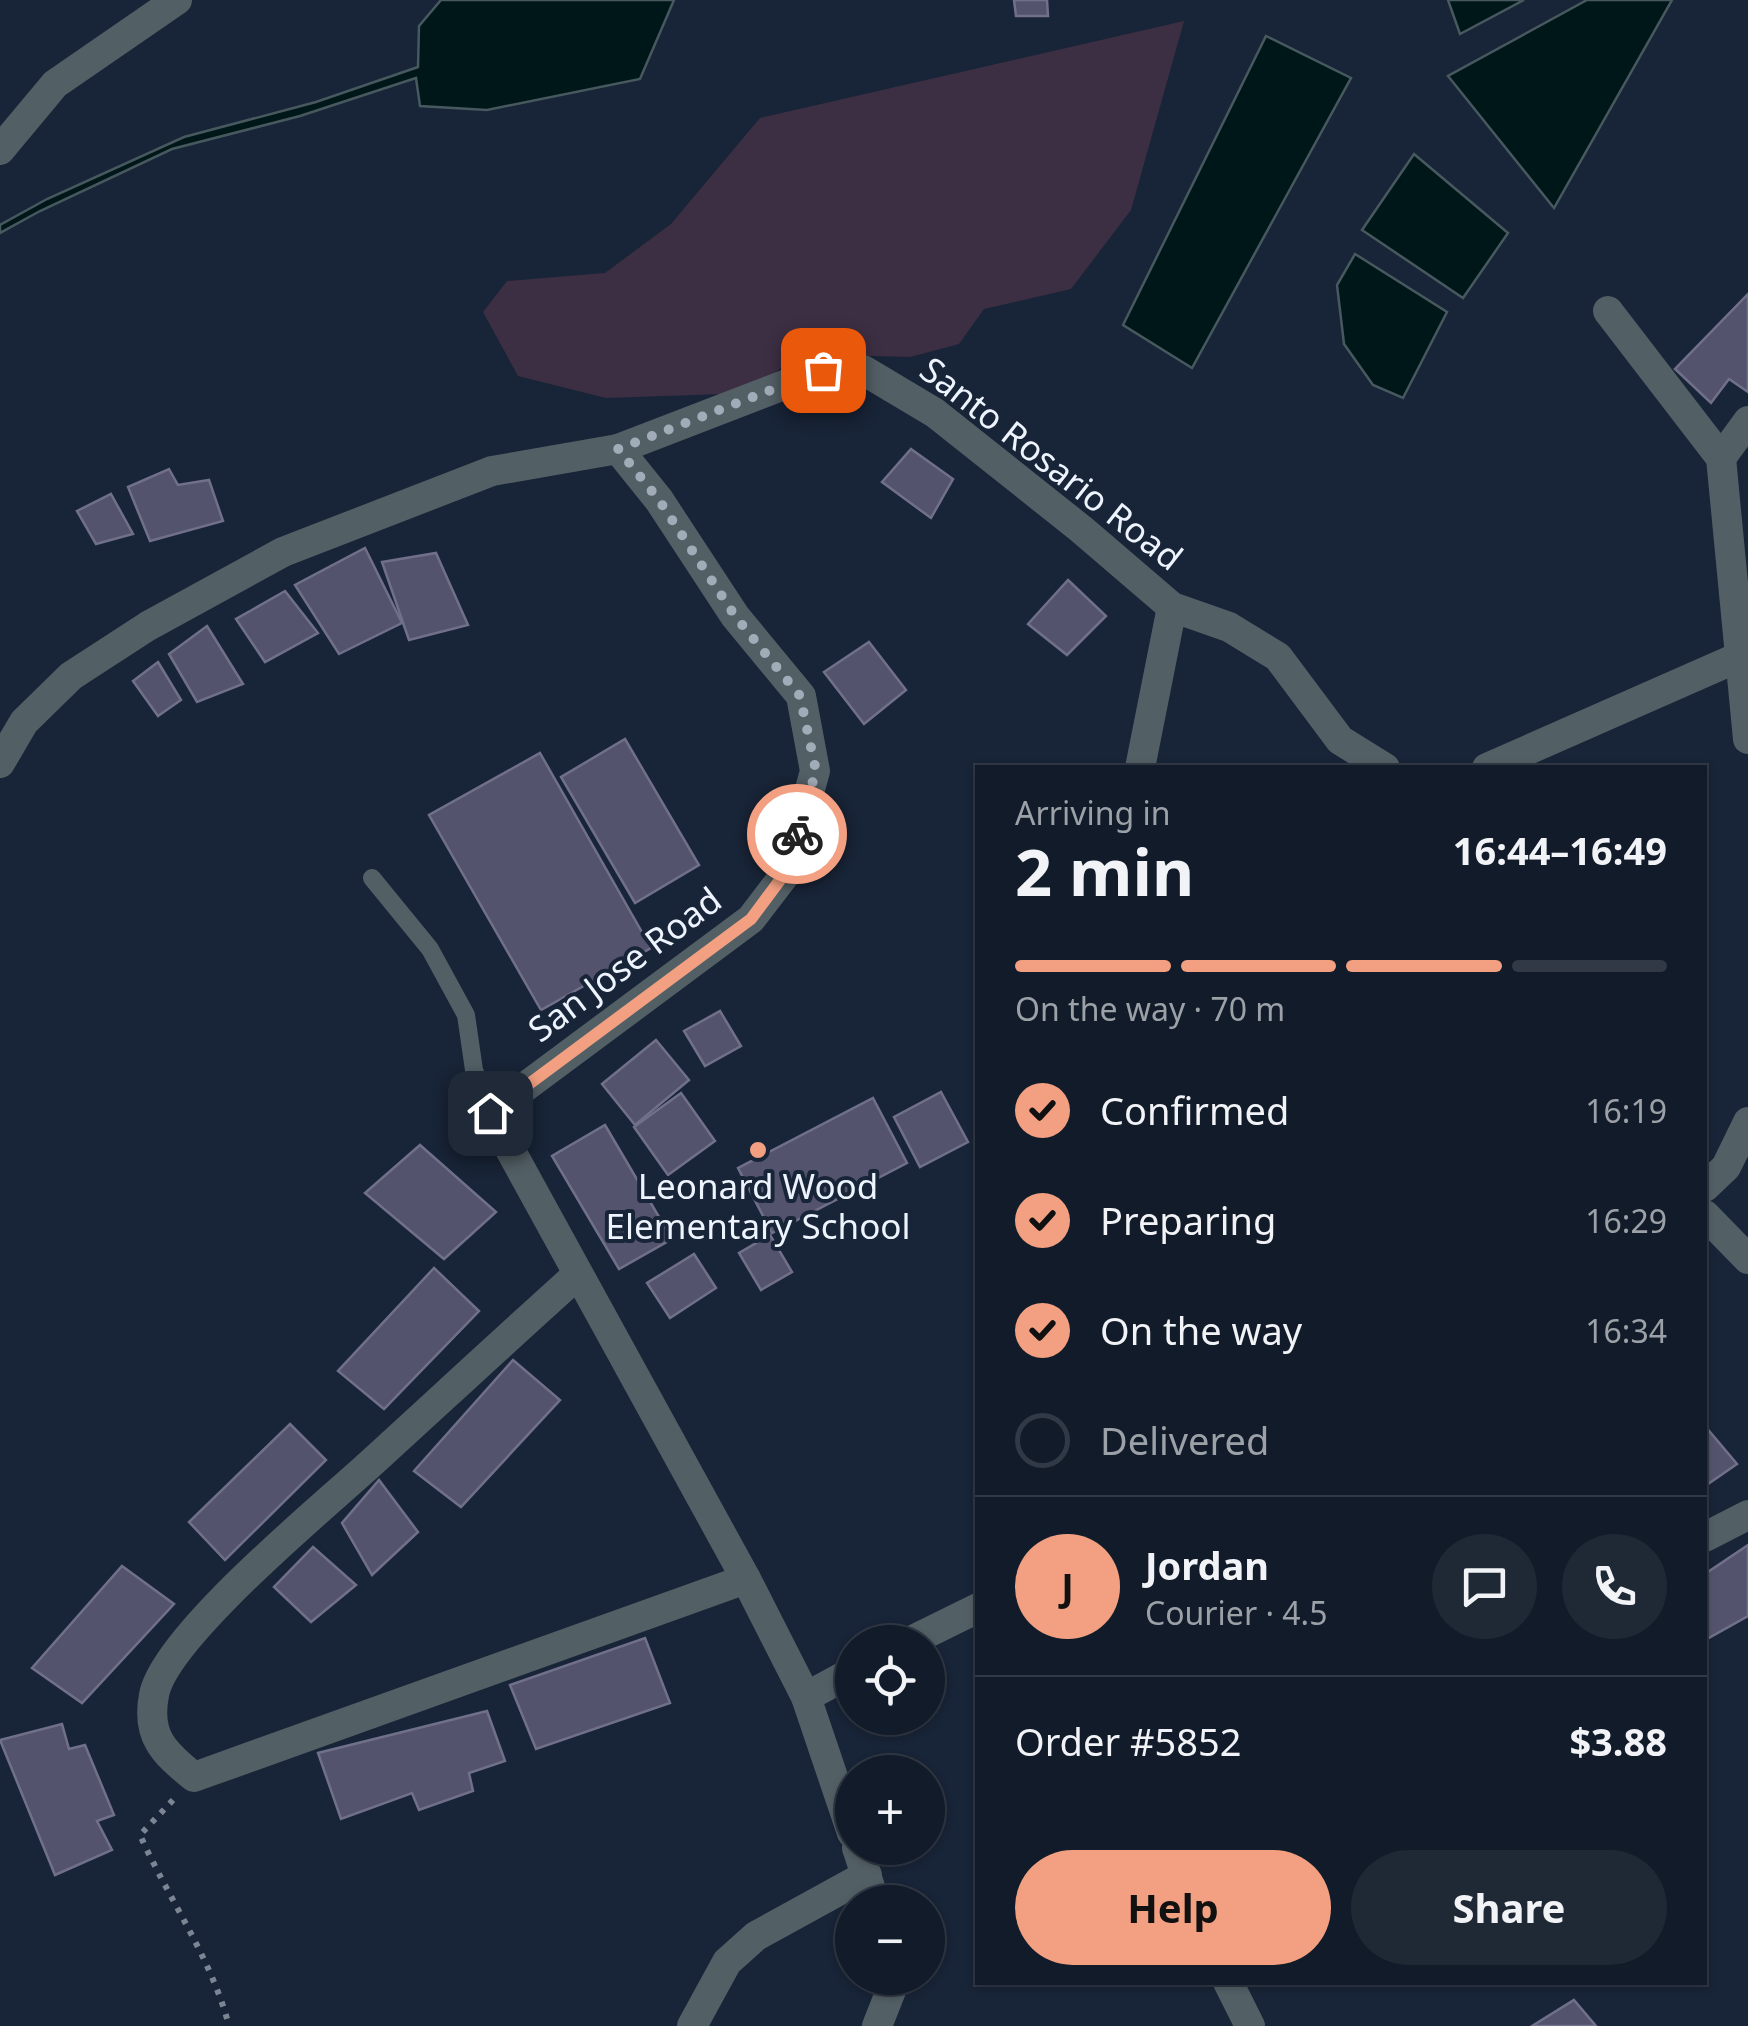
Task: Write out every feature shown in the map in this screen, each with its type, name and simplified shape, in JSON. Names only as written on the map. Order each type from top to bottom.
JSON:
[{"type":"street","points":[[0,150],[55,84],[177,0]]},
{"type":"street","points":[[1608,311],[1721,458],[1745,654],[1748,739]]},
{"type":"street","name":"Santo Rosario Road","points":[[0,763],[24,722],[72,676],[148,626],[283,552],[492,472],[618,449],[823,370],[862,370],[905,392],[934,413],[1172,606],[1229,627],[1278,658],[1340,740],[1380,765]]},
{"type":"street","points":[[1721,458],[1748,421]]},
{"type":"street","name":"San Jose Road","points":[[490,1113],[751,919],[786,872],[816,771],[800,696],[735,616],[659,500],[618,449]]},
{"type":"street","points":[[1141,765],[1172,606]]},
{"type":"street","points":[[1494,765],[1745,654]]},
{"type":"street","points":[[490,1113],[576,1276],[746,1578],[806,1697],[835,1783]]},
{"type":"street","points":[[1707,1186],[1726,1168],[1748,1122]]},
{"type":"street","points":[[1707,1217],[1748,1260]]},
{"type":"street","points":[[576,1276],[245,1578],[182,1644],[154,1691],[151,1725],[167,1755],[194,1777],[746,1578]]},
{"type":"street","points":[[1707,1536],[1748,1515]]},
{"type":"street","points":[[944,1625],[975,1609]]},
{"type":"street","points":[[806,1697],[835,1681]]},
{"type":"street","points":[[692,2026],[728,1962],[756,1936],[866,1875]]},
{"type":"street","points":[[1230,1985],[1250,2026]]},
{"type":"street","points":[[876,2026],[889,1995]]},
{"type":"lane","points":[[372,878],[430,950],[466,1015],[474,1070],[490,1113]]},
{"type":"path","points":[[194,1777],[140,1835],[157,1874],[196,1939],[230,2026]]},
{"type":"shaded area","points":[[441,0],[674,0],[640,79],[487,110],[420,106],[416,78],[300,116],[172,149],[0,233],[0,225],[47,199],[184,137],[316,102],[418,67],[419,26]]},
{"type":"shaded area","points":[[1448,0],[1524,0],[1460,34]]},
{"type":"shaded area","points":[[1587,0],[1672,0],[1554,208],[1448,76]]},
{"type":"shaded area","points":[[1184,21],[1131,210],[1071,289],[984,309],[959,344],[910,357],[799,354],[763,382],[723,394],[606,398],[518,376],[483,312],[507,281],[605,273],[671,224],[760,118]]},
{"type":"shaded area","points":[[1266,36],[1351,78],[1192,368],[1123,325]]},
{"type":"shaded area","points":[[1414,154],[1508,233],[1463,298],[1362,230]]},
{"type":"shaded area","points":[[1355,254],[1447,312],[1403,398],[1373,385],[1344,344],[1337,285]]},
{"type":"building","points":[[1014,0],[1047,0],[1048,16],[1016,16]]},
{"type":"building","points":[[1748,294],[1748,392],[1729,379],[1711,403],[1675,369]]},
{"type":"building","points":[[911,449],[953,479],[931,518],[882,482]]},
{"type":"building","points":[[169,469],[178,485],[209,480],[223,521],[150,541],[128,487]]},
{"type":"building","points":[[111,494],[133,534],[96,544],[77,511]]},
{"type":"building","points":[[365,548],[402,623],[339,654],[295,585]]},
{"type":"building","points":[[436,553],[468,625],[409,640],[382,562]]},
{"type":"building","points":[[1068,580],[1106,616],[1067,655],[1028,624]]},
{"type":"building","points":[[285,591],[318,633],[265,662],[236,619]]},
{"type":"building","points":[[207,626],[243,684],[197,702],[169,654]]},
{"type":"building","points":[[869,642],[906,690],[864,724],[824,672]]},
{"type":"building","points":[[158,662],[181,700],[158,716],[133,681]]},
{"type":"building","points":[[625,739],[699,865],[635,903],[561,777]]},
{"type":"building","points":[[540,753],[651,948],[541,1010],[429,815]]},
{"type":"building","points":[[720,1011],[741,1046],[705,1066],[684,1031]]},
{"type":"building","points":[[656,1040],[689,1080],[635,1125],[602,1084]]},
{"type":"building","points":[[941,1092],[968,1142],[920,1167],[894,1117]]},
{"type":"building","points":[[681,1093],[715,1141],[668,1175],[634,1127]]},
{"type":"building","points":[[873,1098],[907,1163],[772,1233],[738,1168]]},
{"type":"building","points":[[605,1125],[672,1239],[619,1269],[552,1156]]},
{"type":"building","points":[[420,1145],[496,1212],[444,1259],[365,1193]]},
{"type":"building","points":[[770,1235],[792,1272],[761,1290],[739,1253]]},
{"type":"building","points":[[694,1254],[716,1288],[670,1318],[647,1283]]},
{"type":"building","points":[[434,1268],[479,1311],[384,1409],[338,1371]]},
{"type":"building","points":[[513,1360],[560,1400],[461,1507],[414,1471]]},
{"type":"building","points":[[290,1424],[326,1460],[225,1560],[189,1522]]},
{"type":"building","points":[[1707,1428],[1737,1464],[1707,1485]]},
{"type":"building","points":[[379,1480],[418,1532],[372,1575],[342,1523]]},
{"type":"building","points":[[1748,1545],[1748,1616],[1707,1639],[1707,1573]]},
{"type":"building","points":[[313,1547],[356,1585],[311,1622],[274,1587]]},
{"type":"building","points":[[122,1566],[174,1604],[82,1703],[32,1668]]},
{"type":"building","points":[[645,1638],[670,1703],[536,1749],[510,1685]]},
{"type":"building","points":[[487,1711],[505,1761],[469,1773],[473,1791],[419,1810],[412,1793],[341,1819],[318,1753]]},
{"type":"building","points":[[62,1724],[69,1749],[85,1745],[114,1815],[97,1821],[112,1850],[55,1875],[0,1740]]},
{"type":"building","points":[[1574,2000],[1596,2026],[1532,2026]]},
{"type":"way so far","points":[[797,834],[816,771],[800,696],[735,616],[659,500],[618,449],[823,370]]},
{"type":"place","name":"Leonard Wood Elementary School","points":[[758,1150]]},
{"type":"route","points":[[490,1113],[751,919],[786,872],[797,834]]}]
